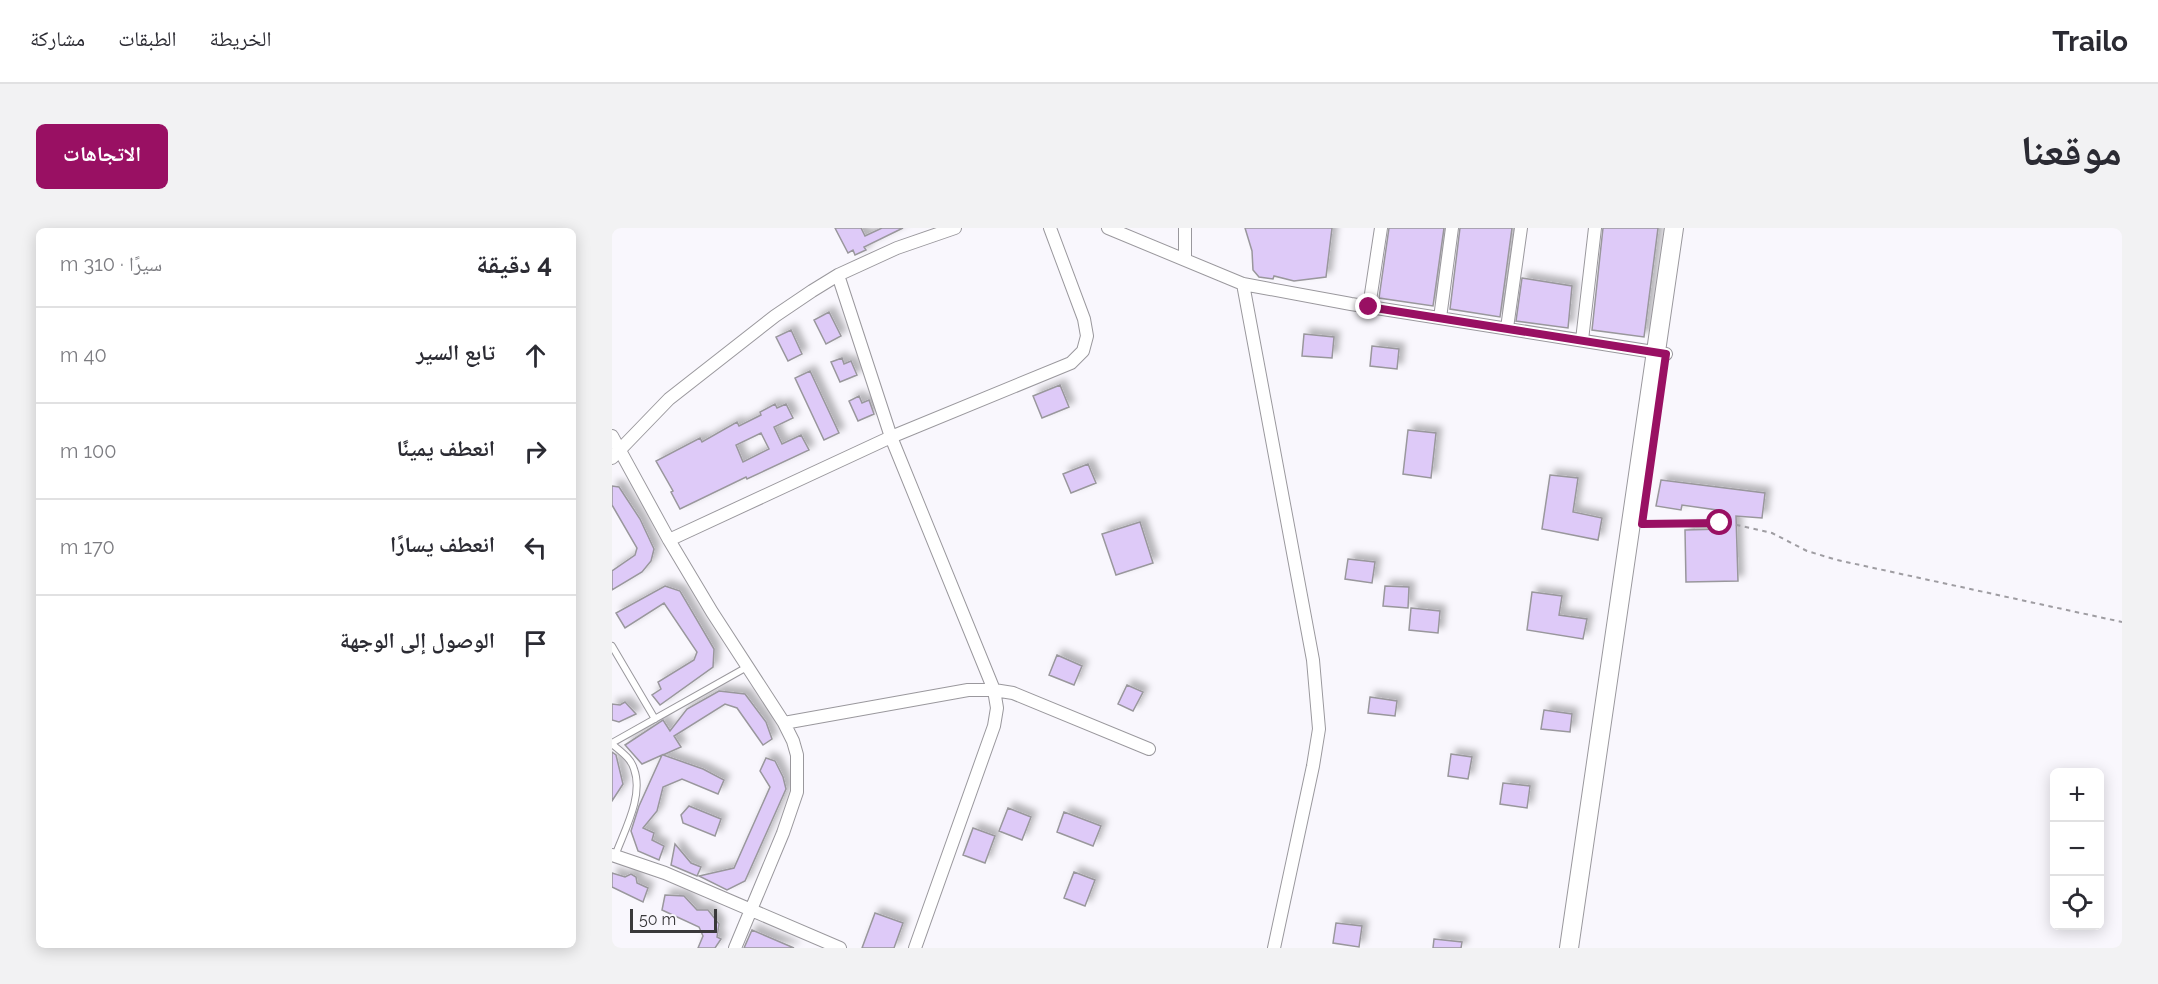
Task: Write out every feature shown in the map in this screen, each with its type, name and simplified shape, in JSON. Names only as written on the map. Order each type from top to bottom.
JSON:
[{"type":"main road","points":[[1580,948],[1642,524],[1674,228]]},
{"type":"main road","points":[[1569,948],[1661,353],[1686,228]]},
{"type":"street","points":[[616,455],[669,399],[775,316],[838,274],[897,248],[955,228]]},
{"type":"street","points":[[669,540],[891,437],[1071,363],[1083,351],[1087,336],[1084,319],[1050,228]]},
{"type":"street","points":[[1108,228],[1243,284],[1369,307],[1661,353]]},
{"type":"street","points":[[1185,228],[1185,260]]},
{"type":"street","points":[[1369,307],[1381,228]]},
{"type":"street","points":[[1440,318],[1452,228]]},
{"type":"street","points":[[1507,328],[1521,228]]},
{"type":"street","points":[[1582,340],[1595,228]]},
{"type":"street","points":[[838,274],[891,437],[994,690],[997,708],[994,726],[915,948]]},
{"type":"street","points":[[1243,284],[1311,649],[1318,704],[1319,729],[1313,766],[1274,948]]},
{"type":"street","points":[[612,436],[616,455],[784,723],[797,755],[797,792],[783,833],[735,948]]},
{"type":"street","points":[[784,723],[968,690],[994,690],[1013,693],[1149,749]]},
{"type":"street","points":[[614,856],[665,873],[840,948]]},
{"type":"lane","points":[[612,646],[655,719]]},
{"type":"lane","points":[[614,856],[634,804],[638,783],[631,763],[612,744],[747,666]]},
{"type":"path","points":[[1642,524],[1720,523],[1761,529],[1807,551],[1837,560],[2122,622]]},
{"type":"building","points":[[835,228],[861,228],[865,236],[882,228],[903,228],[864,247],[866,250],[855,255],[853,250],[848,253]]},
{"type":"building","points":[[1245,228],[1332,228],[1326,277],[1294,281],[1274,276],[1273,279],[1259,277],[1253,270],[1252,251]]},
{"type":"building","points":[[1389,228],[1444,228],[1433,306],[1379,298]]},
{"type":"building","points":[[1460,228],[1512,228],[1500,317],[1450,309]]},
{"type":"building","points":[[1603,228],[1658,228],[1644,337],[1592,330]]},
{"type":"building","points":[[1522,278],[1572,286],[1568,328],[1516,321]]},
{"type":"building","points":[[829,312],[841,336],[826,344],[814,320]]},
{"type":"building","points":[[791,330],[802,354],[788,361],[776,337]]},
{"type":"building","points":[[1304,334],[1334,337],[1332,358],[1302,356]]},
{"type":"building","points":[[1372,346],[1399,349],[1397,369],[1370,366]]},
{"type":"building","points":[[842,358],[844,364],[851,361],[857,375],[840,382],[831,362]]},
{"type":"building","points":[[810,371],[839,433],[824,440],[795,378]]},
{"type":"building","points":[[1060,385],[1069,407],[1042,418],[1033,396]]},
{"type":"building","points":[[859,396],[862,403],[869,400],[874,414],[858,421],[849,401]]},
{"type":"building","points":[[775,404],[777,408],[786,404],[793,418],[774,427],[782,444],[801,435],[809,450],[680,509],[656,461],[700,438],[702,442],[737,422],[739,426],[761,415],[760,412]],"holes":[[[761,433],[769,449],[743,462],[736,445]]]},
{"type":"building","points":[[1408,430],[1436,433],[1431,478],[1403,474]]},
{"type":"building","points":[[1088,464],[1096,483],[1071,493],[1063,474]]},
{"type":"building","points":[[1550,475],[1578,478],[1573,512],[1602,518],[1598,540],[1542,529]]},
{"type":"building","points":[[1661,480],[1765,493],[1762,518],[1736,516],[1738,581],[1686,582],[1685,530],[1723,529],[1724,511],[1682,505],[1681,510],[1656,506]]},
{"type":"building","points":[[612,486],[619,487],[640,519],[654,549],[651,561],[642,572],[612,590],[612,571],[635,555],[637,548],[612,505]]},
{"type":"building","points":[[1140,522],[1153,563],[1116,575],[1102,534]]},
{"type":"building","points":[[1348,559],[1375,562],[1372,583],[1345,579]]},
{"type":"building","points":[[665,586],[680,591],[714,649],[713,667],[660,705],[652,695],[661,689],[658,682],[694,660],[697,652],[664,603],[625,628],[616,613]]},
{"type":"building","points":[[1385,586],[1409,587],[1408,608],[1383,606]]},
{"type":"building","points":[[1532,592],[1562,596],[1559,615],[1587,619],[1583,639],[1527,630]]},
{"type":"building","points":[[1411,608],[1440,611],[1438,633],[1409,630]]},
{"type":"building","points":[[1057,655],[1082,666],[1074,685],[1049,675]]},
{"type":"building","points":[[1127,685],[1143,692],[1133,711],[1118,704]]},
{"type":"building","points":[[719,691],[745,694],[766,722],[772,739],[763,745],[737,708],[725,704],[674,736],[681,747],[663,755],[703,769],[724,780],[718,794],[682,779],[663,787],[657,811],[643,828],[654,833],[652,840],[664,846],[659,860],[638,851],[631,831],[639,806],[662,755],[642,764],[625,745],[663,720],[670,731],[687,709]]},
{"type":"building","points":[[1370,697],[1397,701],[1395,716],[1368,713]]},
{"type":"building","points":[[625,702],[636,714],[619,722],[612,720],[612,704],[620,705]]},
{"type":"building","points":[[1544,710],[1572,714],[1570,732],[1541,729]]},
{"type":"building","points":[[612,752],[616,755],[623,784],[612,801]]},
{"type":"building","points":[[1451,754],[1472,757],[1468,779],[1448,776]]},
{"type":"building","points":[[766,758],[775,761],[786,789],[745,881],[727,890],[699,876],[734,868],[770,787],[760,771]]},
{"type":"building","points":[[1503,783],[1530,786],[1527,808],[1500,804]]},
{"type":"building","points":[[689,806],[721,819],[715,836],[683,823],[681,815]]},
{"type":"building","points":[[1008,808],[1031,817],[1022,840],[999,831]]},
{"type":"building","points":[[1064,812],[1101,826],[1093,846],[1057,832]]},
{"type":"building","points":[[973,828],[995,836],[985,863],[963,855]]},
{"type":"building","points":[[675,844],[691,863],[701,867],[697,876],[671,865]]},
{"type":"building","points":[[1074,872],[1095,880],[1085,906],[1064,898]]},
{"type":"building","points":[[612,873],[625,877],[631,874],[636,877],[637,883],[648,888],[643,902],[612,887]]},
{"type":"building","points":[[665,895],[684,896],[697,910],[708,910],[719,924],[717,937],[721,939],[715,948],[698,948],[703,936],[699,927],[662,910]]},
{"type":"building","points":[[875,913],[903,923],[894,948],[862,948]]},
{"type":"building","points":[[1336,923],[1362,926],[1359,947],[1333,943]]},
{"type":"building","points":[[752,930],[794,948],[744,948]]},
{"type":"building","points":[[1434,939],[1462,942],[1461,948],[1433,948]]},
{"type":"route","points":[[1369,307],[1666,354],[1642,524],[1720,523]]}]
